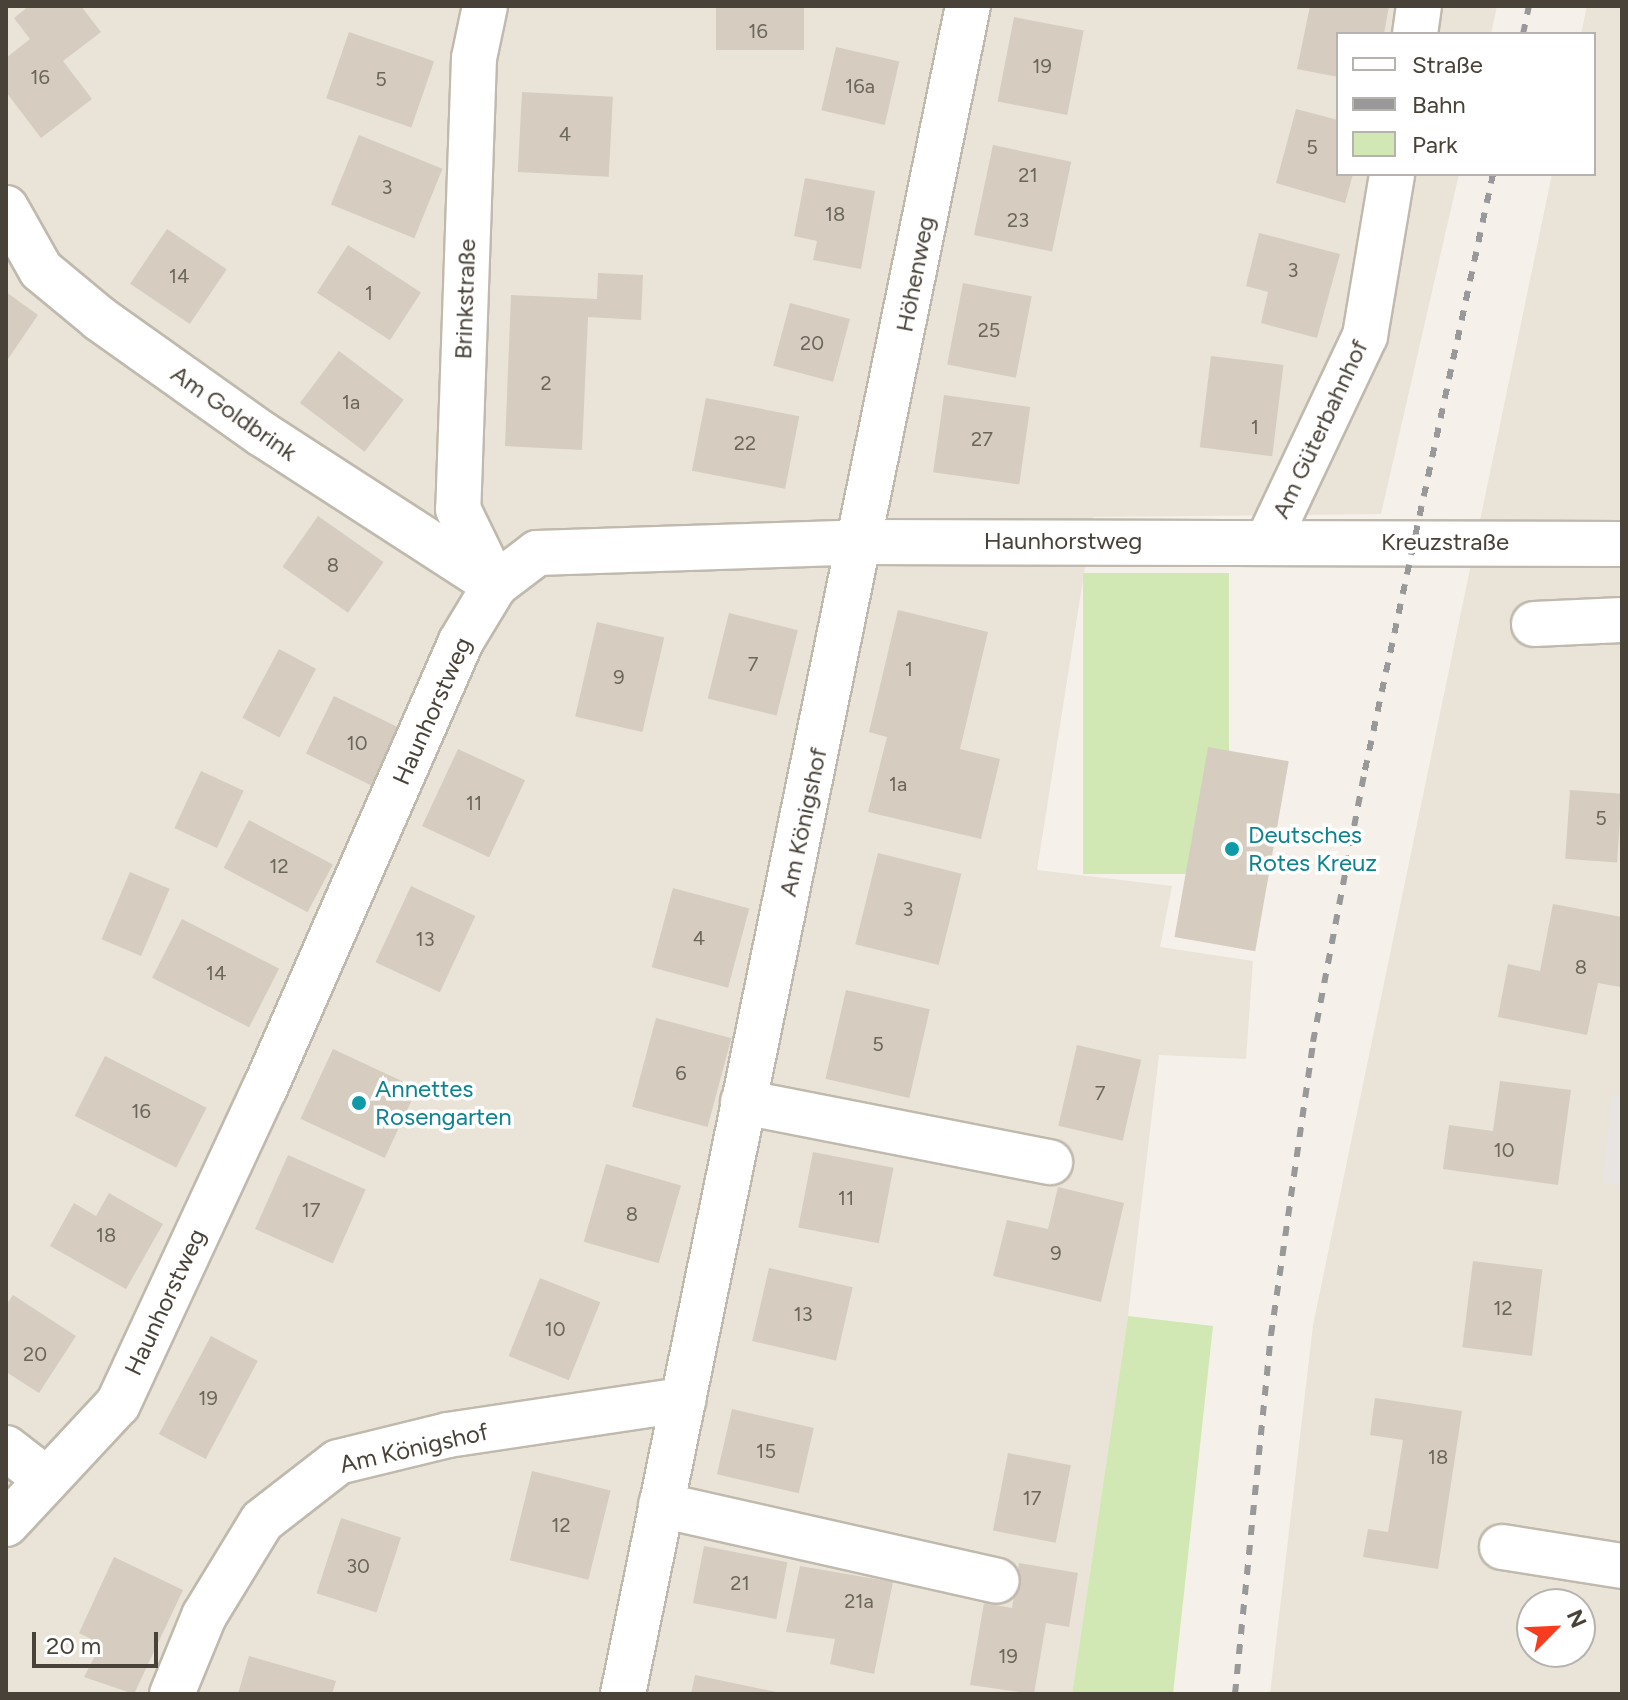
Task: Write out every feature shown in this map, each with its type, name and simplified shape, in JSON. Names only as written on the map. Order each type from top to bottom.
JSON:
[{"type":"street","name":"Brinkstraße","points":[[485,6],[474,58],[458,509],[495,585]]},
{"type":"street","name":"Höhenweg","points":[[862,542],[968,6]]},
{"type":"street","points":[[1415,32],[1419,6]]},
{"type":"street","name":"Am Güterbahnhof","points":[[1268,541],[1365,336],[1392,176]]},
{"type":"street","name":"Am Goldbrink","points":[[6,208],[41,270],[100,319],[262,434],[495,585]]},
{"type":"street","name":"Haunhorstweg","points":[[6,1524],[118,1404],[265,1088],[460,643],[495,585],[537,553],[862,542],[1268,541]]},
{"type":"street","name":"Kreuzstraße","points":[[1268,541],[1622,544]]},
{"type":"street","name":"Am Königshof","points":[[623,1694],[743,1102],[862,542]]},
{"type":"street","points":[[1534,624],[1622,620]]},
{"type":"street","points":[[743,1102],[1050,1162]]},
{"type":"street","name":"Am Königshof","points":[[172,1694],[204,1616],[262,1521],[338,1462],[448,1435],[683,1400]]},
{"type":"street","points":[[6,1448],[46,1479]]},
{"type":"street","points":[[661,1505],[997,1581]]},
{"type":"street","points":[[1502,1547],[1622,1566]]},
{"type":"shaded area","points":[[6,6],[1497,6],[1491,32],[1336,32],[1336,176],[1459,176],[1381,514],[1093,517],[1037,870],[1172,886],[1160,947],[1253,961],[1246,1059],[1159,1055],[1128,1316],[1072,1694],[6,1694]]},
{"type":"shaded area","points":[[1587,6],[1622,6],[1622,1694],[1270,1694],[1313,1325],[1552,176],[1596,176],[1596,32],[1581,32]]},
{"type":"shaded area","points":[[1612,1094],[1622,1095],[1622,1186],[1603,1183]]},
{"type":"green space","points":[[1083,573],[1229,573],[1229,874],[1083,874]]},
{"type":"green space","points":[[1128,1316],[1213,1326],[1173,1694],[1072,1694]]},
{"type":"building","points":[[29,6],[81,6],[101,32],[63,61],[92,99],[41,138],[6,92],[6,58],[30,39],[14,18]]},
{"type":"building","points":[[716,6],[804,6],[804,50],[716,50]]},
{"type":"building","points":[[1310,6],[1389,6],[1384,32],[1336,32],[1336,77],[1297,69]]},
{"type":"building","points":[[1014,17],[1084,31],[1067,115],[998,101]]},
{"type":"building","points":[[349,32],[434,61],[411,127],[326,98]]},
{"type":"building","points":[[836,47],[899,62],[885,125],[821,110]]},
{"type":"building","points":[[522,92],[613,97],[609,177],[518,172]]},
{"type":"building","points":[[1296,109],[1336,119],[1336,176],[1352,176],[1345,203],[1276,183]]},
{"type":"building","points":[[359,135],[442,169],[414,238],[331,205]]},
{"type":"building","points":[[993,145],[1071,162],[1052,252],[974,235]]},
{"type":"building","points":[[805,178],[875,191],[861,269],[813,260],[817,241],[794,236]]},
{"type":"building","points":[[167,229],[227,269],[190,324],[130,284]]},
{"type":"building","points":[[1259,233],[1340,254],[1317,338],[1261,323],[1268,292],[1246,286]]},
{"type":"building","points":[[348,245],[421,292],[390,340],[317,293]]},
{"type":"building","points":[[598,273],[643,275],[641,320],[588,317],[582,450],[505,446],[511,295],[597,299]]},
{"type":"building","points":[[963,283],[1032,296],[1016,378],[947,364]]},
{"type":"building","points":[[6,292],[38,315],[6,362]]},
{"type":"building","points":[[790,303],[850,319],[833,382],[773,366]]},
{"type":"building","points":[[339,351],[404,400],[365,452],[300,403]]},
{"type":"building","points":[[1211,356],[1283,365],[1272,456],[1200,447]]},
{"type":"building","points":[[944,395],[1030,407],[1019,484],[933,472]]},
{"type":"building","points":[[706,398],[799,416],[785,489],[692,471]]},
{"type":"building","points":[[318,516],[384,562],[348,613],[282,567]]},
{"type":"building","points":[[898,610],[988,632],[960,749],[1000,759],[981,839],[868,812],[887,737],[869,732]]},
{"type":"building","points":[[729,613],[798,630],[777,716],[708,698]]},
{"type":"building","points":[[597,622],[664,638],[642,732],[575,717]]},
{"type":"building","points":[[279,649],[316,669],[279,738],[242,718]]},
{"type":"building","points":[[334,696],[408,732],[380,789],[306,754]]},
{"type":"building","name":"Deutsches Rotes Kreuz","points":[[1208,747],[1289,761],[1255,951],[1174,937]]},
{"type":"building","points":[[458,749],[525,780],[489,857],[422,826]]},
{"type":"building","points":[[201,771],[244,791],[217,848],[174,828]]},
{"type":"building","points":[[1570,790],[1622,794],[1617,862],[1565,859]]},
{"type":"building","points":[[249,820],[333,865],[308,912],[224,868]]},
{"type":"building","points":[[878,853],[961,874],[939,965],[855,944]]},
{"type":"building","points":[[130,872],[170,889],[141,956],[101,939]]},
{"type":"building","points":[[411,886],[475,916],[440,992],[376,962]]},
{"type":"building","points":[[673,888],[749,908],[728,988],[652,967]]},
{"type":"building","points":[[1553,904],[1622,917],[1620,987],[1598,983],[1587,1035],[1498,1017],[1508,964],[1540,971]]},
{"type":"building","points":[[182,919],[279,968],[249,1027],[152,978]]},
{"type":"building","points":[[846,990],[930,1009],[909,1098],[826,1079]]},
{"type":"building","points":[[656,1018],[731,1038],[708,1127],[632,1107]]},
{"type":"building","points":[[1077,1045],[1141,1060],[1123,1141],[1058,1126]]},
{"type":"building","name":"Annettes Rosengarten","points":[[333,1049],[417,1088],[385,1158],[300,1119]]},
{"type":"building","points":[[105,1056],[207,1108],[176,1167],[75,1116]]},
{"type":"building","points":[[1500,1081],[1571,1090],[1558,1185],[1443,1169],[1449,1125],[1493,1131]]},
{"type":"building","points":[[813,1152],[893,1168],[879,1243],[798,1228]]},
{"type":"building","points":[[288,1155],[366,1190],[333,1264],[255,1229]]},
{"type":"building","points":[[606,1164],[681,1185],[659,1263],[584,1242]]},
{"type":"building","points":[[1058,1187],[1124,1203],[1101,1302],[993,1276],[1007,1220],[1048,1229]]},
{"type":"building","points":[[109,1193],[163,1224],[126,1289],[50,1246],[74,1203],[96,1216]]},
{"type":"building","points":[[1473,1261],[1542,1270],[1532,1356],[1462,1347]]},
{"type":"building","points":[[769,1268],[853,1287],[836,1360],[752,1341]]},
{"type":"building","points":[[540,1278],[600,1302],[569,1380],[509,1356]]},
{"type":"building","points":[[13,1295],[76,1336],[39,1393],[6,1372],[6,1305]]},
{"type":"building","points":[[211,1336],[258,1361],[206,1459],[159,1434]]},
{"type":"building","points":[[1375,1398],[1462,1411],[1438,1569],[1363,1557],[1368,1529],[1388,1532],[1403,1440],[1370,1435]]},
{"type":"building","points":[[732,1409],[814,1428],[799,1493],[717,1474]]},
{"type":"building","points":[[1008,1453],[1071,1465],[1056,1543],[993,1531]]},
{"type":"building","points":[[532,1471],[611,1491],[588,1580],[510,1560]]},
{"type":"building","points":[[341,1518],[401,1537],[377,1613],[317,1593]]},
{"type":"building","points":[[704,1546],[787,1562],[776,1619],[693,1603]]},
{"type":"building","points":[[114,1557],[183,1590],[134,1694],[84,1677],[101,1644],[79,1633]]},
{"type":"building","points":[[1019,1563],[1078,1573],[1069,1627],[1046,1623],[1034,1694],[970,1685],[984,1603],[1012,1608]]},
{"type":"building","points":[[800,1566],[893,1582],[874,1674],[830,1664],[835,1639],[786,1632]]},
{"type":"building","points":[[249,1656],[336,1681],[332,1694],[238,1694]]},
{"type":"building","points":[[695,1675],[781,1693],[781,1694],[691,1694]]},
{"type":"railway","points":[[1523,32],[1529,6]]},
{"type":"railway","points":[[1235,1694],[1271,1335],[1313,1042],[1365,770],[1493,176]]},
{"type":"place","name":"Deutsches Rotes Kreuz","points":[[1232,849]]},
{"type":"place","name":"Annettes Rosengarten","points":[[359,1103]]}]
